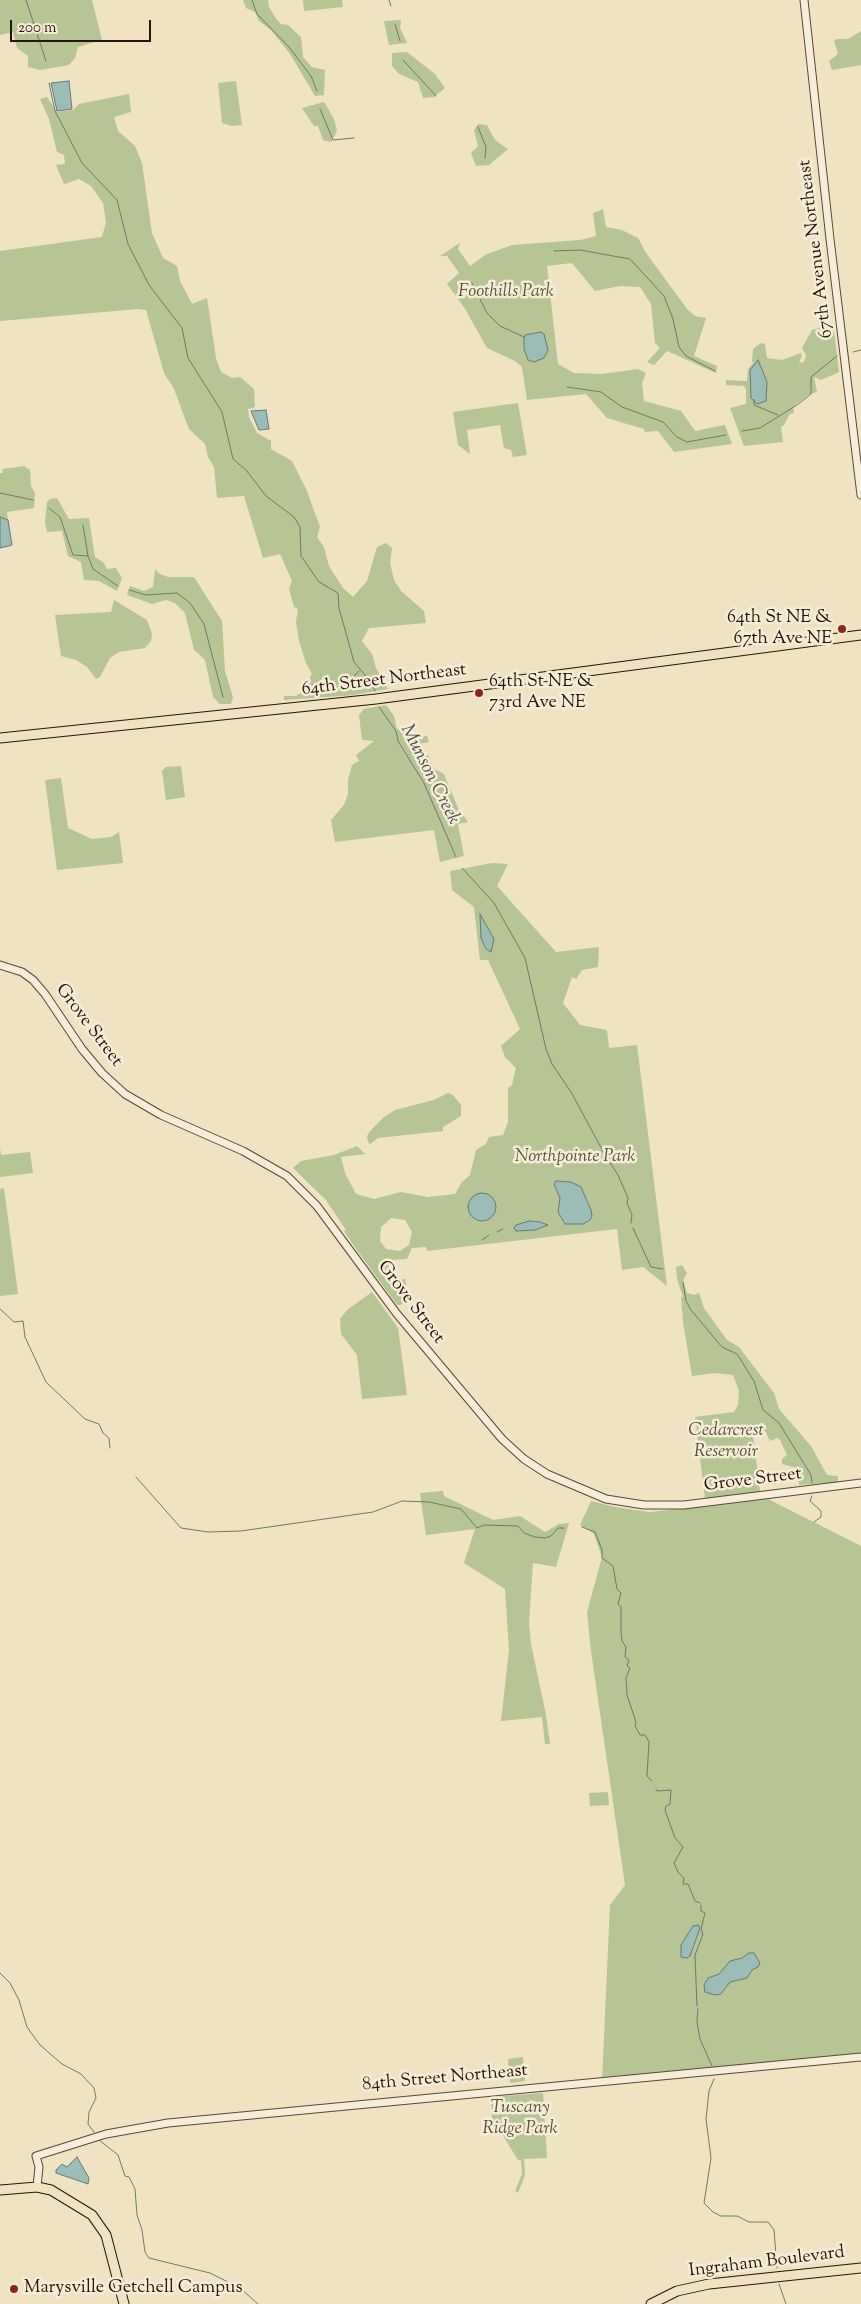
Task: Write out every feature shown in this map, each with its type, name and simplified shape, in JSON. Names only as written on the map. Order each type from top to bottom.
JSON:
[{"type":"main road","name":"64th Street Northeast","points":[[0,738],[386,698],[861,636]]},
{"type":"main road","points":[[1,2192],[51,2190],[92,2215],[106,2235],[124,2304]]},
{"type":"main road","name":"Ingraham Boulevard","points":[[651,2304],[677,2291],[709,2284],[861,2268]]},
{"type":"street","name":"67th Avenue Northeast","points":[[804,0],[861,495]]},
{"type":"street","name":"Grove Street","points":[[0,965],[22,972],[33,980],[45,994],[82,1049],[102,1073],[125,1094],[161,1115],[243,1151],[288,1176],[317,1206],[397,1314],[502,1439],[524,1459],[547,1474],[606,1499],[644,1506],[684,1505],[861,1483]]},
{"type":"street","name":"84th Street Northeast","points":[[38,2191],[39,2167],[36,2156],[106,2134],[168,2123],[861,2057]]},
{"type":"green space","points":[[0,0],[92,0],[102,40],[78,47],[75,58],[69,65],[40,70],[28,67],[28,56],[17,48],[13,32],[0,35]]},
{"type":"green space","points":[[243,0],[268,0],[269,7],[277,20],[281,24],[288,25],[301,37],[303,57],[312,67],[325,70],[324,95],[315,96],[290,54],[271,30],[259,21],[255,12],[246,8]]},
{"type":"green space","points":[[303,0],[342,0],[343,7],[304,11]]},
{"type":"green space","points":[[401,20],[400,28],[407,43],[389,45],[384,21]]},
{"type":"green space","points":[[861,31],[861,65],[832,70],[829,61],[838,54],[834,41],[837,39],[848,39]]},
{"type":"green space","points":[[407,52],[435,74],[445,88],[434,97],[423,98],[418,82],[399,74],[392,66],[392,53]]},
{"type":"green space","points":[[236,81],[242,125],[232,126],[222,123],[218,83]]},
{"type":"green space","points":[[129,94],[131,112],[114,117],[118,131],[135,146],[142,163],[152,233],[163,258],[177,266],[180,281],[192,304],[207,298],[216,358],[221,372],[232,378],[240,377],[254,389],[255,407],[248,409],[249,417],[257,433],[271,441],[271,449],[292,461],[307,491],[320,527],[317,537],[324,547],[329,566],[343,588],[353,597],[367,581],[377,547],[386,543],[392,548],[390,563],[394,580],[401,591],[424,611],[426,623],[369,628],[362,641],[372,654],[376,668],[388,689],[353,695],[284,700],[284,696],[296,696],[301,693],[312,674],[306,663],[299,641],[296,622],[298,609],[294,607],[289,589],[292,581],[280,554],[263,558],[244,496],[217,498],[214,467],[208,457],[205,444],[189,429],[174,389],[164,373],[146,310],[138,309],[0,321],[0,251],[102,237],[106,222],[103,203],[91,186],[79,179],[64,184],[56,165],[65,164],[64,155],[57,152],[49,119],[40,99],[47,97],[57,112],[73,110],[79,104]]},
{"type":"green space","points":[[324,102],[334,119],[337,131],[331,142],[323,140],[318,126],[314,126],[302,108]]},
{"type":"green space","points":[[478,124],[487,125],[495,140],[508,149],[489,165],[476,166],[471,153],[478,146],[474,130]]},
{"type":"green space","name":"Foothills Park","points":[[603,209],[606,227],[622,230],[638,238],[646,253],[688,310],[695,316],[706,318],[694,356],[717,366],[716,373],[667,351],[654,365],[647,362],[660,348],[655,343],[651,304],[640,287],[620,286],[595,291],[572,263],[547,266],[558,364],[574,373],[602,374],[638,369],[646,373],[642,383],[644,401],[681,411],[695,431],[725,425],[732,444],[674,452],[658,431],[645,432],[644,429],[607,418],[586,394],[527,400],[522,367],[515,361],[487,348],[464,307],[447,284],[459,273],[447,256],[440,256],[460,243],[458,249],[470,266],[485,255],[512,245],[580,240],[596,236],[593,213]]},
{"type":"green space","points":[[833,324],[839,372],[821,380],[814,377],[817,392],[808,395],[793,407],[794,413],[790,414],[781,427],[783,442],[744,446],[730,408],[746,404],[746,389],[744,386],[726,385],[726,380],[747,381],[748,369],[754,362],[752,362],[753,349],[761,343],[765,344],[767,358],[782,360],[801,353],[802,356],[799,363],[804,362],[806,355],[802,348],[812,330]]},
{"type":"green space","points":[[518,403],[527,455],[513,457],[511,450],[504,448],[500,425],[467,430],[470,454],[458,445],[453,412]]},
{"type":"green space","points":[[24,466],[30,470],[31,486],[35,493],[34,508],[7,512],[8,520],[0,517],[0,473],[3,473],[2,469]]},
{"type":"green space","points":[[57,498],[69,519],[89,518],[95,557],[104,563],[107,569],[116,568],[122,578],[117,591],[99,581],[84,580],[81,562],[68,556],[62,531],[47,532],[45,522],[47,502],[50,499]]},
{"type":"green space","points":[[155,569],[160,574],[168,577],[194,577],[222,621],[225,671],[233,697],[231,704],[220,704],[213,697],[205,660],[194,650],[185,613],[175,603],[166,600],[152,604],[127,595],[130,586],[144,591],[153,587]]},
{"type":"green space","points":[[114,600],[147,620],[152,634],[151,641],[145,648],[119,652],[110,658],[100,677],[96,679],[87,667],[76,660],[61,656],[55,615],[111,612]]},
{"type":"green space","points":[[386,705],[394,716],[397,729],[415,737],[427,736],[429,742],[409,746],[414,755],[428,755],[433,768],[444,774],[458,808],[468,822],[458,824],[464,856],[440,862],[434,830],[335,842],[331,820],[344,805],[348,794],[348,780],[352,765],[359,761],[356,755],[374,741],[362,740],[359,715],[364,709]]},
{"type":"green space","points":[[181,766],[185,797],[166,800],[162,771],[166,767]]},
{"type":"green space","points":[[61,778],[68,828],[92,839],[111,837],[119,832],[123,863],[57,870],[45,780]]},
{"type":"green space","name":"Northpointe Park","points":[[492,863],[508,864],[497,886],[556,952],[599,947],[598,967],[582,970],[576,979],[572,977],[563,1003],[580,1025],[607,1030],[609,1048],[637,1045],[667,1286],[643,1267],[622,1270],[617,1229],[427,1251],[426,1247],[412,1248],[407,1259],[393,1260],[393,1265],[388,1264],[392,1275],[397,1276],[392,1278],[392,1281],[405,1279],[409,1299],[397,1305],[354,1246],[326,1200],[293,1168],[301,1161],[334,1155],[357,1146],[365,1154],[341,1157],[345,1173],[356,1194],[374,1199],[401,1192],[428,1197],[455,1194],[462,1182],[470,1175],[476,1150],[486,1144],[489,1137],[503,1135],[508,1122],[508,1088],[512,1085],[516,1068],[505,1057],[501,1046],[520,1029],[488,960],[480,960],[474,907],[452,890],[450,871]],"holes":[[[391,1218],[405,1220],[412,1232],[409,1245],[400,1251],[386,1249],[380,1241],[381,1227]]]},
{"type":"green space","points":[[448,1093],[453,1095],[461,1105],[461,1116],[443,1127],[443,1131],[378,1138],[370,1144],[368,1141],[367,1136],[370,1131],[384,1117],[395,1110],[434,1100]]},
{"type":"green space","points":[[0,1148],[1,1155],[30,1152],[33,1173],[0,1177]]},
{"type":"green space","points":[[4,1188],[18,1294],[0,1296],[0,1189]]},
{"type":"green space","name":"Cedarcrest Reservoir","points":[[682,1265],[687,1273],[683,1280],[687,1293],[694,1295],[699,1293],[704,1308],[727,1340],[739,1347],[774,1393],[779,1409],[811,1446],[827,1475],[838,1476],[838,1482],[799,1485],[797,1468],[782,1464],[782,1459],[787,1455],[780,1440],[778,1438],[770,1441],[766,1433],[752,1425],[760,1492],[705,1499],[695,1417],[734,1412],[738,1405],[739,1391],[733,1375],[715,1373],[692,1376],[683,1322],[681,1297],[683,1297],[677,1279],[676,1267]]},
{"type":"green space","points":[[372,1292],[398,1328],[407,1395],[362,1399],[357,1355],[341,1334],[340,1319],[347,1310]]},
{"type":"green space","points":[[443,1491],[444,1496],[493,1520],[520,1516],[545,1532],[559,1524],[569,1523],[556,1567],[533,1563],[529,1622],[531,1644],[550,1744],[545,1744],[542,1717],[501,1721],[509,1650],[505,1589],[464,1563],[475,1529],[426,1535],[420,1493]]},
{"type":"green space","points":[[768,1499],[861,1546],[861,2054],[602,2081],[610,1905],[625,1885],[587,1612],[602,1557],[594,1534],[580,1525],[591,1501],[650,1512]]},
{"type":"green space","points":[[608,1792],[609,1805],[590,1806],[589,1793]]},
{"type":"green space","points":[[523,2057],[525,2081],[510,2083],[508,2059]]},
{"type":"green space","name":"Tuscany Ridge Park","points":[[543,2093],[547,2158],[524,2159],[525,2175],[518,2193],[515,2191],[522,2174],[521,2160],[518,2160],[492,2118],[491,2097]]},
{"type":"water","points":[[69,81],[72,109],[57,111],[51,83]]},
{"type":"water","points":[[541,332],[544,334],[548,350],[544,358],[534,362],[528,360],[524,349],[525,335]]},
{"type":"water","points":[[758,360],[767,382],[766,401],[757,404],[751,398],[750,370]]},
{"type":"water","points":[[266,410],[269,429],[259,430],[251,411]]},
{"type":"water","points":[[0,517],[8,520],[12,545],[0,548]]},
{"type":"water","points":[[480,914],[494,939],[491,952],[486,949],[481,938]]},
{"type":"water","points":[[556,1181],[571,1182],[581,1187],[591,1210],[592,1216],[590,1220],[583,1224],[565,1224],[558,1212],[560,1198],[554,1184]]},
{"type":"water","points":[[482,1193],[492,1197],[496,1207],[492,1217],[482,1221],[472,1217],[468,1207],[472,1197]]},
{"type":"water","points":[[529,1221],[548,1225],[535,1230],[516,1231],[514,1228],[516,1225]]},
{"type":"water","points":[[698,1925],[700,1928],[690,1956],[687,1958],[681,1957],[681,1945],[693,1926]]},
{"type":"water","points":[[749,1953],[754,1953],[760,1963],[747,1978],[730,1982],[721,1994],[715,1995],[705,1992],[704,1985],[708,1978],[719,1974],[730,1961],[742,1958]]},
{"type":"water","points":[[77,2157],[89,2178],[88,2184],[56,2173],[56,2170],[62,2164],[67,2167]]},
{"type":"waterway","name":"Munson Creek","points":[[26,0],[46,61]]},
{"type":"waterway","points":[[252,0],[257,14],[289,47],[311,76],[317,91]]},
{"type":"waterway","points":[[389,0],[391,6]]},
{"type":"waterway","points":[[395,24],[400,41]]},
{"type":"waterway","points":[[403,60],[436,96]]},
{"type":"waterway","name":"Munson Creek","points":[[49,83],[55,111],[82,163],[117,200],[128,244],[149,285],[182,328],[188,358],[222,412],[233,459],[246,470],[266,496],[294,517],[300,527],[301,556],[319,582],[338,593],[339,608],[354,662],[371,682],[375,691]]},
{"type":"waterway","points":[[320,109],[333,140],[354,138]]},
{"type":"waterway","points":[[478,127],[486,147],[485,158]]},
{"type":"waterway","points":[[554,251],[580,250],[630,259],[664,296],[673,319],[679,347],[686,356],[715,371]]},
{"type":"waterway","points":[[472,283],[487,313],[500,326],[524,337]]},
{"type":"waterway","points":[[853,352],[861,350]]},
{"type":"waterway","points":[[742,431],[760,428],[811,394],[811,377],[837,356]]},
{"type":"waterway","points":[[567,387],[601,392],[622,407],[663,422],[677,437],[687,442],[726,435]]},
{"type":"waterway","points":[[754,400],[754,405],[778,415]]},
{"type":"waterway","points":[[0,493],[33,500]]},
{"type":"waterway","points":[[49,508],[60,517],[73,555],[88,556],[93,569],[118,586]]},
{"type":"waterway","points":[[83,525],[88,556]]},
{"type":"waterway","points":[[129,590],[146,595],[177,593],[190,603],[204,624],[223,697]]},
{"type":"waterway","points":[[350,680],[359,671]]},
{"type":"waterway","name":"Munson Creek","points":[[379,707],[396,731],[398,741],[424,783],[456,857]]},
{"type":"waterway","name":"Munson Creek","points":[[462,868],[494,903],[525,958],[546,1049],[552,1064],[571,1092],[618,1175],[628,1198],[627,1203],[632,1215],[631,1223]]},
{"type":"waterway","name":"Munson Creek","points":[[633,1228],[651,1267],[663,1269]]},
{"type":"waterway","points":[[497,1232],[503,1229]]},
{"type":"waterway","points":[[482,1240],[489,1235]]},
{"type":"waterway","name":"Munson Creek","points":[[683,1282],[686,1301],[691,1310],[722,1347],[737,1354],[754,1381],[763,1410],[779,1423],[811,1475],[812,1483]]},
{"type":"waterway","points":[[0,1309],[14,1322],[23,1321],[25,1337],[46,1382],[85,1419],[99,1424],[103,1433],[109,1438],[110,1448]]},
{"type":"waterway","points":[[136,1477],[181,1528],[208,1532],[241,1531],[373,1512],[402,1501],[429,1502],[461,1509],[477,1528],[484,1525],[518,1526],[524,1533],[545,1538],[551,1536],[558,1528],[564,1528]]},
{"type":"waterway","name":"Munson Creek","points":[[812,1496],[810,1501],[821,1511],[821,1517],[814,1522]]},
{"type":"waterway","points":[[582,1527],[595,1532],[602,1550],[602,1558],[613,1566],[617,1589],[621,1593],[618,1604],[621,1607],[621,1633],[622,1641],[626,1647],[625,1657],[629,1660],[627,1666],[630,1668],[626,1678],[627,1695],[636,1722],[635,1726],[640,1735],[645,1735],[649,1742],[647,1776],[652,1781]]},
{"type":"waterway","points":[[656,1789],[657,1791],[671,1790],[670,1804],[666,1806],[665,1810],[675,1838],[683,1847],[674,1863],[678,1872],[684,1878],[683,1884],[688,1884],[695,1901],[700,1903]]},
{"type":"waterway","points":[[697,2006],[695,1955],[703,1934],[701,1929],[705,1913],[701,1911],[701,1905]]},
{"type":"waterway","points":[[0,1973],[10,1983],[19,2000],[27,2027],[40,2045],[62,2064],[81,2074],[94,2088],[96,2098],[89,2112],[88,2124],[94,2132]]},
{"type":"waterway","points":[[698,2009],[697,2022],[700,2039],[712,2066]]},
{"type":"waterway","points":[[714,2079],[709,2091],[706,2119],[711,2158],[704,2203],[713,2212],[721,2216],[737,2216],[749,2222],[768,2222],[774,2230],[777,2268]]},
{"type":"waterway","points":[[99,2140],[118,2155],[125,2176],[129,2177],[135,2189],[137,2215],[142,2230],[145,2252],[149,2258],[210,2273],[240,2288],[258,2304]]},
{"type":"waterway","points":[[779,2284],[786,2304]]},
{"type":"place","name":"64th St NE & 67th Ave NE","points":[[842,629]]},
{"type":"place","name":"64th St NE & 73rd Ave NE","points":[[479,693]]},
{"type":"place","name":"Marysville Getchell Campus","points":[[14,2289]]}]
